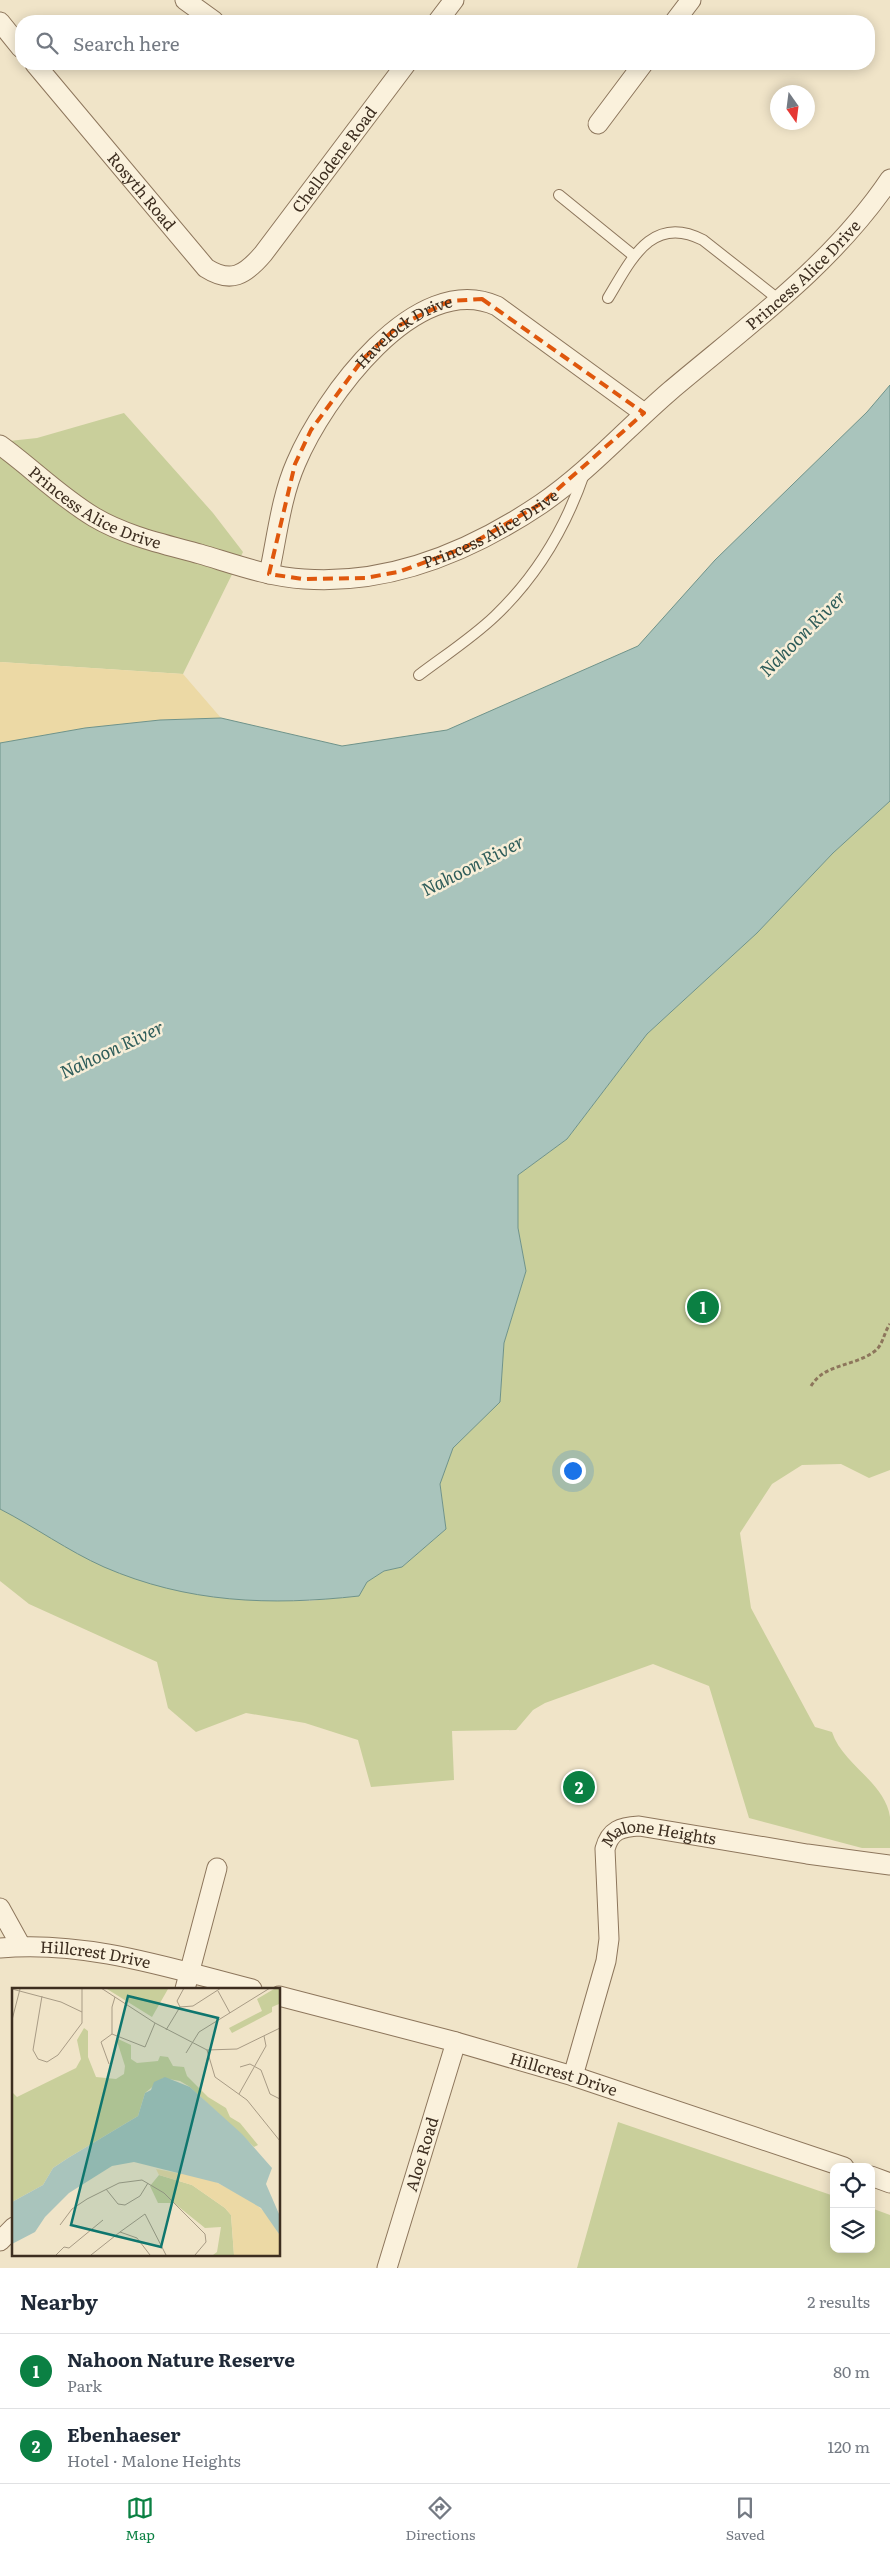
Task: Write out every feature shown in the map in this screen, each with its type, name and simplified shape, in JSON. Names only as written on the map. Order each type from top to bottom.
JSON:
[{"type":"street","points":[[185,0],[206,15]]},
{"type":"street","points":[[443,15],[454,0]]},
{"type":"street","points":[[680,15],[691,0]]},
{"type":"street","points":[[0,22],[15,41]]},
{"type":"street","name":"Rosyth Road","points":[[40,70],[206,268],[218,276],[228,277],[252,268],[263,254]]},
{"type":"street","name":"Chellodene Road","points":[[263,254],[401,70]]},
{"type":"street","points":[[598,124],[638,70]]},
{"type":"street","name":"Princess Alice Drive","points":[[0,445],[62,496],[96,518],[139,537],[269,574],[303,579],[365,578],[398,572],[464,548],[497,531],[542,503],[586,469],[644,413],[778,299],[837,244],[872,206],[890,179]]},
{"type":"street","name":"Havelock Drive","points":[[269,574],[295,464],[311,430],[377,343],[398,326],[427,310],[450,301],[466,298],[482,299],[497,306],[644,413]]},
{"type":"street","name":"Malone Heights","points":[[573,2076],[606,1962],[609,1939],[604,1849],[615,1831],[625,1827],[639,1826],[890,1866]]},
{"type":"street","points":[[187,1981],[217,1868]]},
{"type":"street","points":[[0,1908],[21,1946]]},
{"type":"street","name":"Hillcrest Drive","points":[[0,1948],[21,1946],[107,1954],[187,1981],[244,1988]]},
{"type":"street","name":"Hillcrest Drive","points":[[280,1996],[456,2042],[573,2076],[832,2163]]},
{"type":"street","name":"Aloe Road","points":[[387,2268],[456,2042]]},
{"type":"street","points":[[875,2177],[890,2183]]},
{"type":"street","points":[[0,2241],[12,2229]]},
{"type":"lane","points":[[559,195],[634,256]]},
{"type":"lane","points":[[608,298],[643,245],[657,236],[669,233],[694,235],[778,299]]},
{"type":"lane","points":[[419,676],[494,617],[543,561],[561,532],[586,469]]},
{"type":"path","points":[[811,1386],[822,1371],[862,1359],[876,1350],[890,1324]]},
{"type":"highlighted area","points":[[482,299],[644,413],[542,503],[464,548],[398,572],[365,578],[303,579],[269,574],[295,464],[311,430],[363,359],[398,326],[450,301]]},
{"type":"green space","points":[[124,413],[213,513],[243,552],[183,674],[0,662],[0,442],[37,438]]},
{"type":"green space","points":[[890,801],[890,1470],[869,1478],[841,1464],[802,1465],[772,1484],[740,1533],[751,1608],[815,1727],[832,1732],[845,1754],[880,1793],[890,1817],[890,1848],[862,1848],[749,1818],[709,1686],[653,1664],[545,1703],[533,1710],[516,1730],[452,1731],[454,1780],[371,1787],[358,1740],[305,1723],[246,1713],[196,1732],[168,1708],[157,1662],[29,1604],[0,1581],[0,1509],[17,1518],[268,1600],[308,1601],[358,1596],[367,1582],[384,1571],[402,1567],[446,1529],[440,1483],[453,1448],[500,1401],[504,1343],[526,1271],[518,1228],[518,1175],[567,1139],[647,1034],[757,933],[833,853]]},
{"type":"green space","points":[[618,2122],[830,2195],[830,2253],[875,2253],[875,2209],[890,2215],[890,2268],[577,2268]]},
{"type":"sand","points":[[0,662],[183,674],[221,718],[160,720],[85,728],[0,743]]},
{"type":"water","name":"Nahoon River","points":[[890,385],[890,801],[833,853],[757,933],[647,1034],[567,1139],[518,1175],[518,1228],[526,1271],[504,1343],[500,1402],[453,1448],[440,1484],[446,1529],[402,1567],[384,1571],[367,1582],[359,1596],[293,1601],[261,1601],[198,1595],[135,1579],[91,1561],[0,1509],[0,743],[85,728],[160,720],[221,718],[342,746],[447,730],[638,646],[715,560],[867,412]]},
{"type":"place","name":"Nahoon Nature Reserve","points":[[703,1307]]},
{"type":"place","name":"Ebenhaeser","points":[[579,1787]]}]
